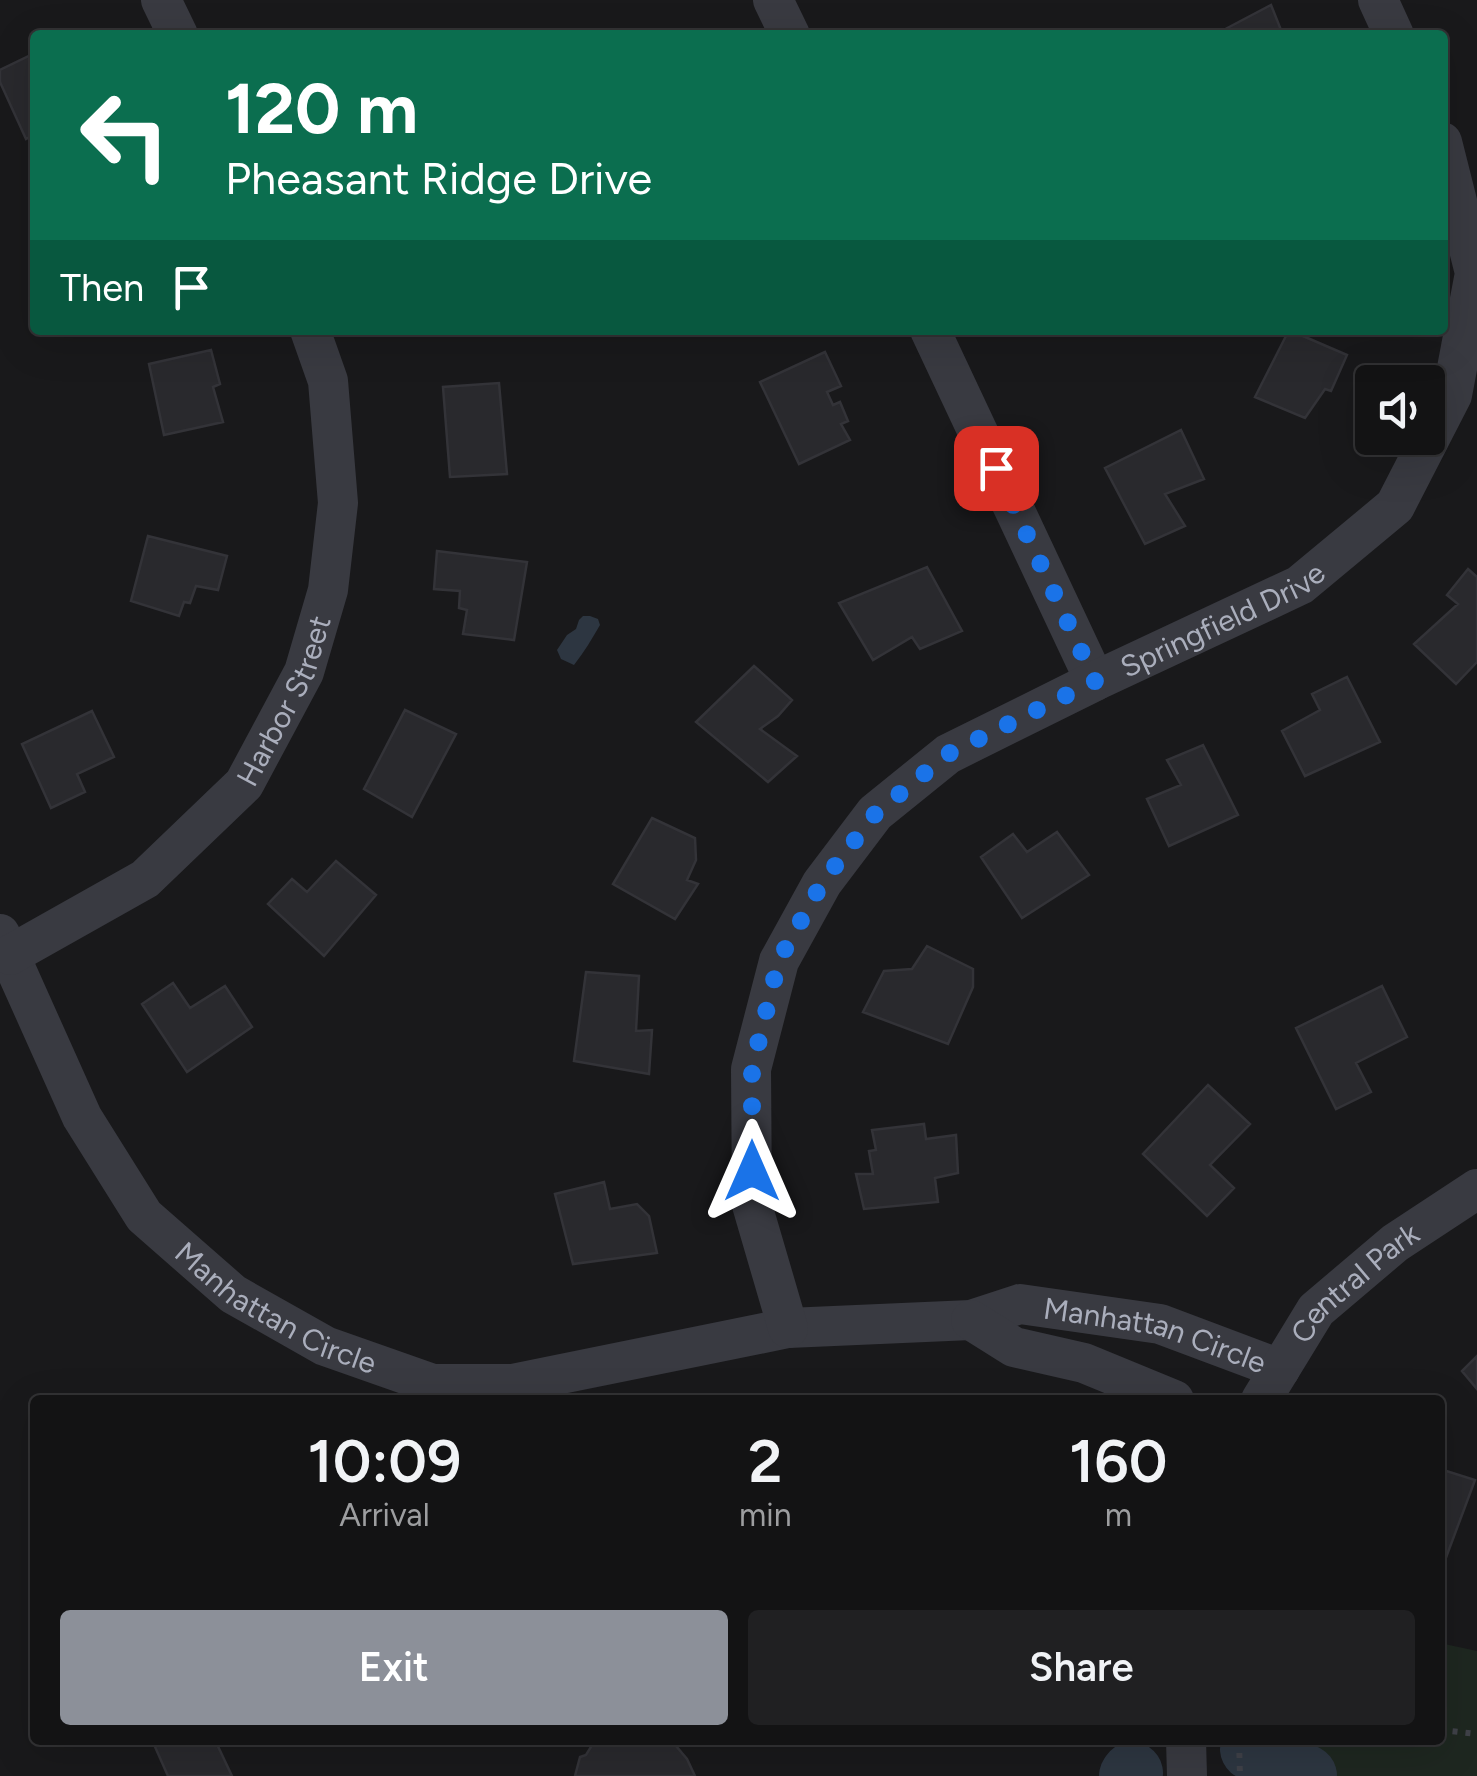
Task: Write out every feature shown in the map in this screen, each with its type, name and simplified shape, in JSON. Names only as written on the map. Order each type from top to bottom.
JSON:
[{"type":"street","points":[[161,0],[176,30]]},
{"type":"street","points":[[773,0],[788,30]]},
{"type":"street","points":[[1378,0],[1392,30]]},
{"type":"street","name":"Springfield Drive","points":[[788,1328],[752,1205],[752,1068],[779,960],[822,883],[875,814],[948,754],[1300,585],[1395,506],[1452,395],[1475,273],[1448,166]]},
{"type":"street","name":"Harbor Street","points":[[5,945],[145,879],[244,784],[304,672],[328,590],[338,503],[328,381],[312,335]]},
{"type":"street","points":[[932,335],[1095,681]]},
{"type":"street","name":"Manhattan Circle","points":[[5,945],[82,1117],[144,1216],[233,1294],[325,1346],[431,1392],[512,1384],[788,1328],[971,1320],[1020,1304],[1160,1324],[1270,1384]]},
{"type":"street","name":"Central Park","points":[[1270,1384],[1316,1310],[1395,1244],[1477,1189]]},
{"type":"street","name":"Manhattan Circle","points":[[971,1320],[1014,1348],[1084,1363],[1162,1395]]},
{"type":"street","points":[[1186,1745],[1187,1776]]},
{"type":"path","points":[[1445,1730],[1477,1734]]},
{"type":"path","points":[[1239,1745],[1240,1776]]},
{"type":"shaded area","points":[[1445,1644],[1477,1651],[1477,1776],[1251,1776],[1250,1745],[1445,1745]]},
{"type":"water","points":[[583,616],[598,619],[600,625],[574,665],[561,659],[557,650]]},
{"type":"building","points":[[1271,5],[1281,30],[1224,30]]},
{"type":"building","points":[[30,55],[30,137],[26,139],[0,82],[0,70]]},
{"type":"building","points":[[1286,335],[1301,335],[1347,355],[1331,391],[1325,389],[1305,418],[1255,397]]},
{"type":"building","points":[[211,350],[220,384],[213,387],[223,422],[164,435],[149,364]]},
{"type":"building","points":[[825,352],[841,386],[827,392],[833,405],[840,402],[848,421],[841,424],[850,440],[799,464],[760,382]]},
{"type":"building","points":[[499,383],[507,474],[450,477],[443,387]]},
{"type":"building","points":[[1181,430],[1204,479],[1165,494],[1185,526],[1145,544],[1105,468]]},
{"type":"building","points":[[148,536],[227,556],[218,590],[196,586],[190,603],[184,602],[179,616],[131,601]]},
{"type":"building","points":[[437,551],[527,562],[514,640],[463,634],[467,610],[459,608],[460,591],[434,589]]},
{"type":"building","points":[[927,567],[962,631],[920,649],[912,637],[873,660],[839,603]]},
{"type":"building","points":[[1468,569],[1477,577],[1477,662],[1456,684],[1414,644],[1458,604],[1447,595]]},
{"type":"building","points":[[754,666],[792,700],[760,729],[797,756],[768,782],[696,722]]},
{"type":"building","points":[[1347,677],[1380,742],[1305,776],[1282,731],[1320,710],[1312,694]]},
{"type":"building","points":[[405,710],[456,734],[412,817],[364,789]]},
{"type":"building","points":[[92,711],[114,757],[77,774],[85,792],[51,808],[22,744]]},
{"type":"building","points":[[1203,745],[1238,815],[1169,846],[1147,799],[1181,785],[1167,760]]},
{"type":"building","points":[[652,818],[695,838],[696,860],[687,880],[698,884],[675,919],[613,884]]},
{"type":"building","points":[[1057,832],[1089,875],[1022,918],[981,857],[1013,834],[1027,852]]},
{"type":"building","points":[[336,861],[376,895],[324,956],[268,904],[292,879],[307,892]]},
{"type":"building","points":[[927,946],[973,969],[973,987],[948,1044],[863,1012],[884,971],[912,969]]},
{"type":"building","points":[[586,972],[639,976],[636,1031],[652,1030],[649,1074],[574,1061]]},
{"type":"building","points":[[173,983],[190,1008],[225,986],[252,1027],[187,1072],[142,1004]]},
{"type":"building","points":[[1382,986],[1407,1037],[1356,1063],[1371,1092],[1336,1109],[1296,1028]]},
{"type":"building","points":[[1208,1085],[1250,1124],[1210,1165],[1234,1188],[1207,1216],[1143,1154]]},
{"type":"building","points":[[924,1124],[926,1139],[956,1135],[958,1173],[935,1178],[938,1202],[864,1209],[856,1174],[873,1174],[869,1151],[876,1150],[872,1130]]},
{"type":"building","points":[[604,1182],[610,1209],[637,1204],[649,1216],[657,1253],[573,1264],[555,1194]]},
{"type":"building","points":[[1477,1356],[1477,1389],[1462,1371]]},
{"type":"building","points":[[1445,1471],[1475,1480],[1445,1560]]},
{"type":"building","points":[[154,1745],[217,1745],[232,1776],[168,1776]]},
{"type":"building","points":[[592,1745],[675,1745],[695,1776],[575,1776],[580,1757]]},
{"type":"waterway","points":[[1251,1749],[1306,1776]]},
{"type":"route","points":[[752,1171],[752,1068],[779,960],[822,883],[875,814],[948,754],[1095,681],[996,468]]}]
